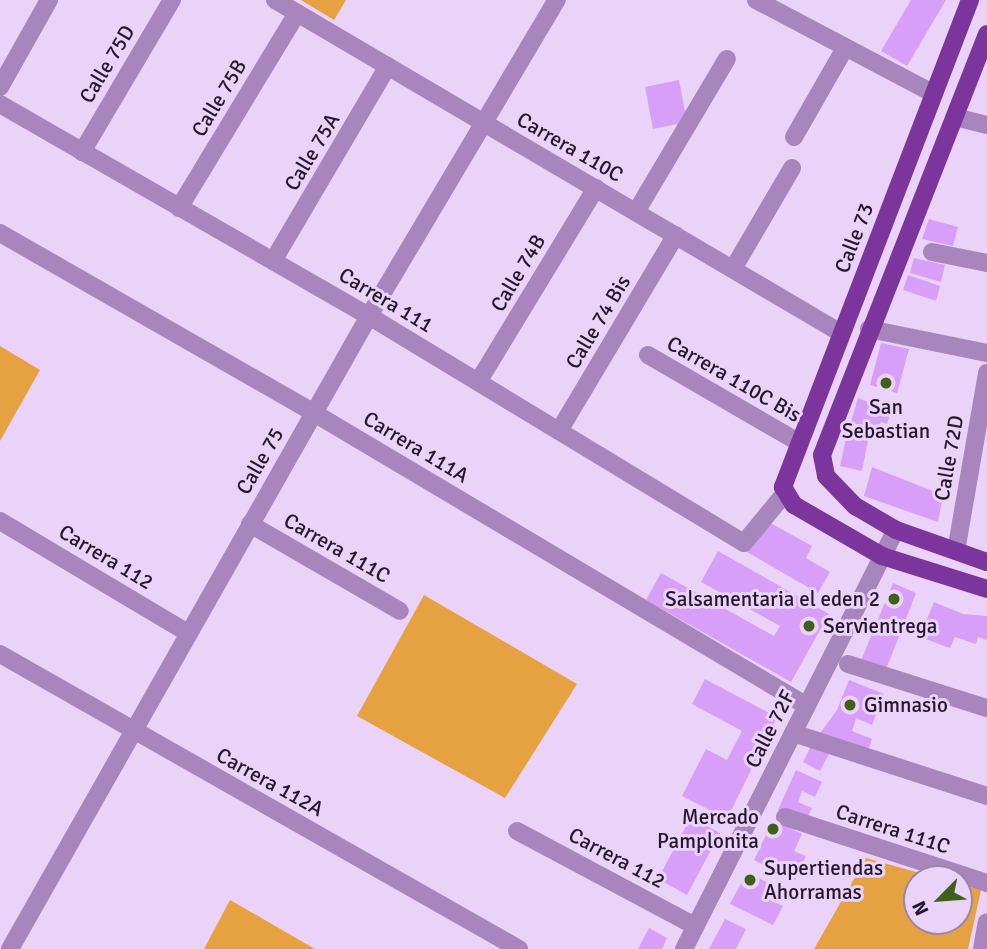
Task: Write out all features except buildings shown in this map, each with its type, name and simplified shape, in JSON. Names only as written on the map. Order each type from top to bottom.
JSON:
[{"type":"main road","name":"Calle 73","points":[[785,493],[784,480],[798,442],[970,0]]},
{"type":"main road","points":[[987,34],[823,447],[822,463],[833,486],[855,506],[896,530],[987,562]]},
{"type":"main road","points":[[785,493],[794,505],[882,555],[987,589]]},
{"type":"street","points":[[0,87],[49,0]]},
{"type":"street","name":"Calle 75D","points":[[82,152],[172,0]]},
{"type":"street","name":"Carrera 110C","points":[[275,0],[841,332]]},
{"type":"street","name":"Calle 75","points":[[10,949],[369,316],[557,0]]},
{"type":"street","points":[[756,0],[934,94]]},
{"type":"street","name":"Calle 75B","points":[[179,208],[297,13]]},
{"type":"street","points":[[794,137],[845,48]]},
{"type":"street","points":[[636,212],[727,59]]},
{"type":"street","name":"Calle 75A","points":[[273,261],[388,66]]},
{"type":"street","name":"Carrera 111","points":[[0,104],[369,316],[744,543],[785,493]]},
{"type":"street","points":[[955,117],[987,125]]},
{"type":"street","points":[[733,269],[792,168]]},
{"type":"street","name":"Calle 74B","points":[[478,382],[596,188]]},
{"type":"street","name":"Carrera 111A","points":[[0,233],[314,413],[807,706]]},
{"type":"street","name":"Calle 74 Bis","points":[[559,431],[676,235]]},
{"type":"street","points":[[932,252],[987,263]]},
{"type":"street","points":[[869,329],[987,353]]},
{"type":"street","name":"Carrera 110C Bis","points":[[648,355],[798,442]]},
{"type":"street","name":"Calle 72D","points":[[956,551],[987,373]]},
{"type":"street","name":"Carrera 112","points":[[0,521],[188,633]]},
{"type":"street","name":"Carrera 111C","points":[[250,524],[400,611]]},
{"type":"street","name":"Calle 72F","points":[[684,949],[896,530]]},
{"type":"street","name":"Carrera 112A","points":[[0,654],[519,949]]},
{"type":"street","points":[[848,664],[987,708]]},
{"type":"street","points":[[793,733],[987,796]]},
{"type":"street","name":"Carrera 111C","points":[[785,817],[987,883]]},
{"type":"street","name":"Carrera 112","points":[[517,831],[695,926]]},
{"type":"street","points":[[982,949],[987,922]]},
{"type":"shaded area","points":[[301,0],[346,0],[334,20]]},
{"type":"shaded area","points":[[0,346],[40,370],[0,441]]},
{"type":"shaded area","points":[[424,595],[577,684],[505,798],[357,716]]},
{"type":"shaded area","points":[[866,858],[903,868],[903,935],[971,935],[968,949],[814,949]]},
{"type":"shaded area","points":[[973,888],[981,890],[973,926]]},
{"type":"shaded area","points":[[230,900],[315,949],[204,949]]},
{"type":"place","name":"San Sebastian","points":[[886,383]]},
{"type":"place","name":"Salsamentaria el eden 2","points":[[894,599]]},
{"type":"place","name":"Servientrega","points":[[809,626]]},
{"type":"place","name":"Gimnasio","points":[[850,705]]},
{"type":"place","name":"Mercado Pamplonita","points":[[773,829]]},
{"type":"place","name":"Supertiendas Ahorramas","points":[[750,880]]}]
